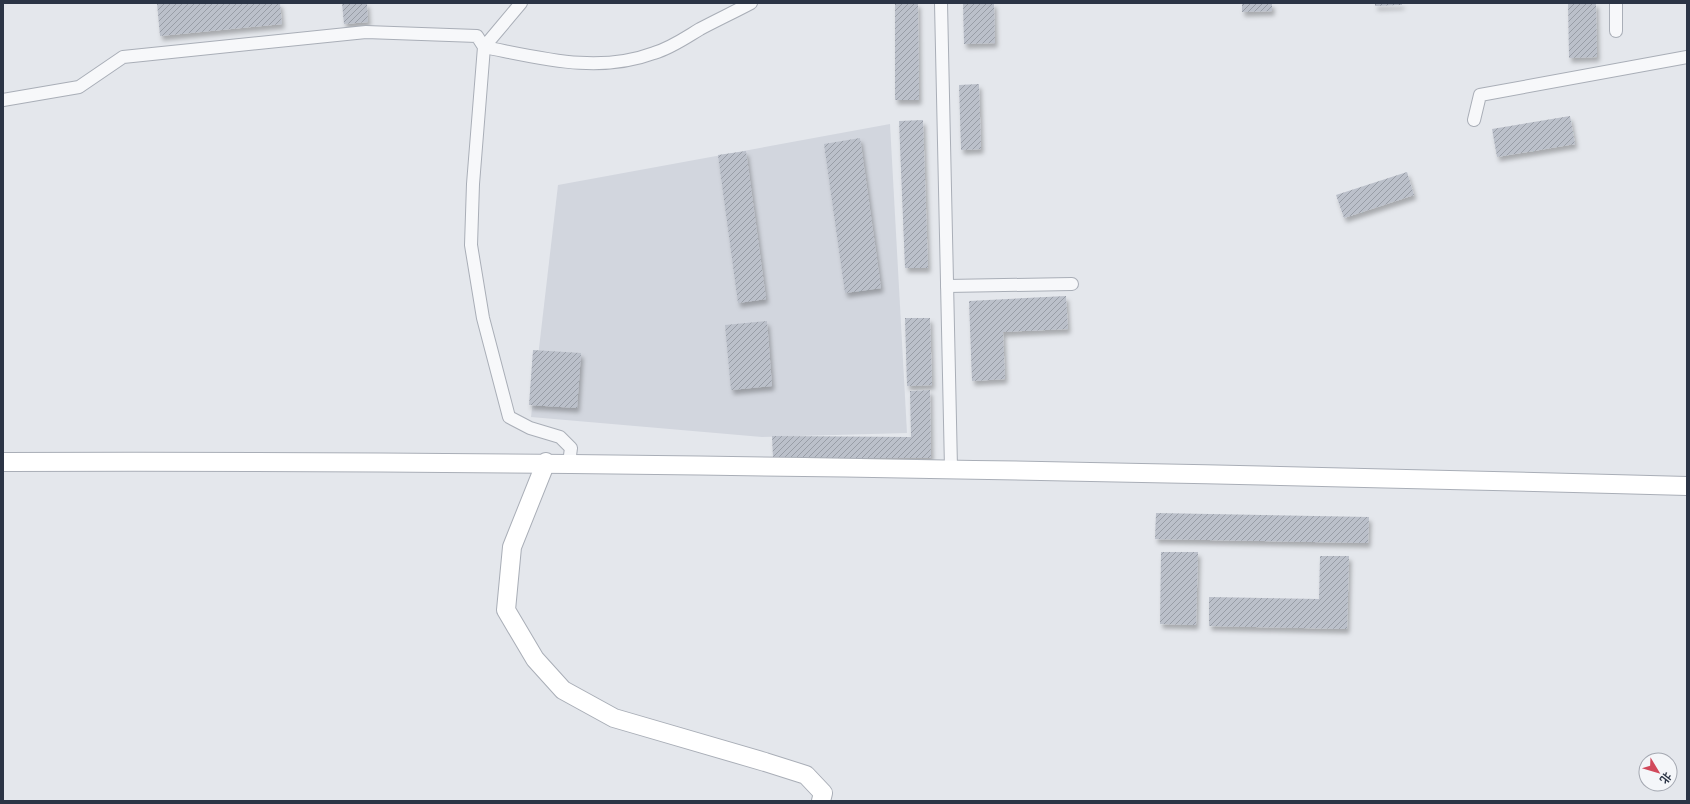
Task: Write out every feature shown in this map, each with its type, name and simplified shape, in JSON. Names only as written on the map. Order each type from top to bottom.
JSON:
[{"type":"street","points":[[521,3],[484,47],[473,184],[471,245],[483,318],[509,417],[530,428],[560,437],[571,448],[569,463]]},
{"type":"street","points":[[3,100],[79,87],[123,56],[366,32],[477,36],[484,47],[572,63],[605,64],[621,62],[654,54],[670,47],[700,29],[751,3]]},
{"type":"street","points":[[941,3],[951,468]]},
{"type":"street","points":[[1616,3],[1616,31]]},
{"type":"street","points":[[1474,120],[1480,95],[1687,56]]},
{"type":"street","points":[[947,286],[1072,284]]},
{"type":"street","points":[[3,462],[546,462],[951,468],[1687,486]]},
{"type":"street","points":[[546,462],[512,547],[506,610],[535,659],[563,690],[614,718],[806,775],[823,793],[822,801]]},
{"type":"shaded area","points":[[890,124],[907,433],[762,437],[531,417],[558,185]]},
{"type":"building","points":[[157,3],[280,3],[282,24],[160,36]]},
{"type":"building","points":[[342,3],[367,3],[368,22],[344,24]]},
{"type":"building","points":[[895,3],[918,3],[919,100],[895,100]]},
{"type":"building","points":[[963,3],[994,3],[995,43],[964,44]]},
{"type":"building","points":[[1242,3],[1272,3],[1272,11],[1242,12]]},
{"type":"building","points":[[1375,3],[1402,3],[1402,5],[1375,6]]},
{"type":"building","points":[[1568,3],[1596,3],[1597,57],[1569,58]]},
{"type":"building","points":[[979,84],[981,149],[961,150],[959,85]]},
{"type":"building","points":[[1570,116],[1575,144],[1497,157],[1492,129]]},
{"type":"building","points":[[923,120],[928,268],[905,268],[899,121]]},
{"type":"building","points":[[860,138],[881,288],[845,293],[824,144]]},
{"type":"building","points":[[746,151],[766,299],[738,303],[718,155]]},
{"type":"building","points":[[1407,172],[1414,195],[1344,218],[1336,195]]},
{"type":"building","points":[[1066,296],[1068,329],[1003,332],[1005,379],[972,381],[969,301]]},
{"type":"building","points":[[905,318],[930,318],[932,385],[907,386]]},
{"type":"building","points":[[767,321],[772,386],[731,390],[725,325]]},
{"type":"building","points":[[533,350],[581,353],[577,408],[529,405]]},
{"type":"building","points":[[930,390],[931,458],[773,458],[772,436],[911,437],[910,391]]},
{"type":"building","points":[[1156,513],[1369,517],[1368,543],[1155,539]]},
{"type":"building","points":[[1161,552],[1198,552],[1196,625],[1160,624]]},
{"type":"building","points":[[1320,556],[1349,556],[1347,629],[1209,626],[1209,597],[1319,599]]}]
